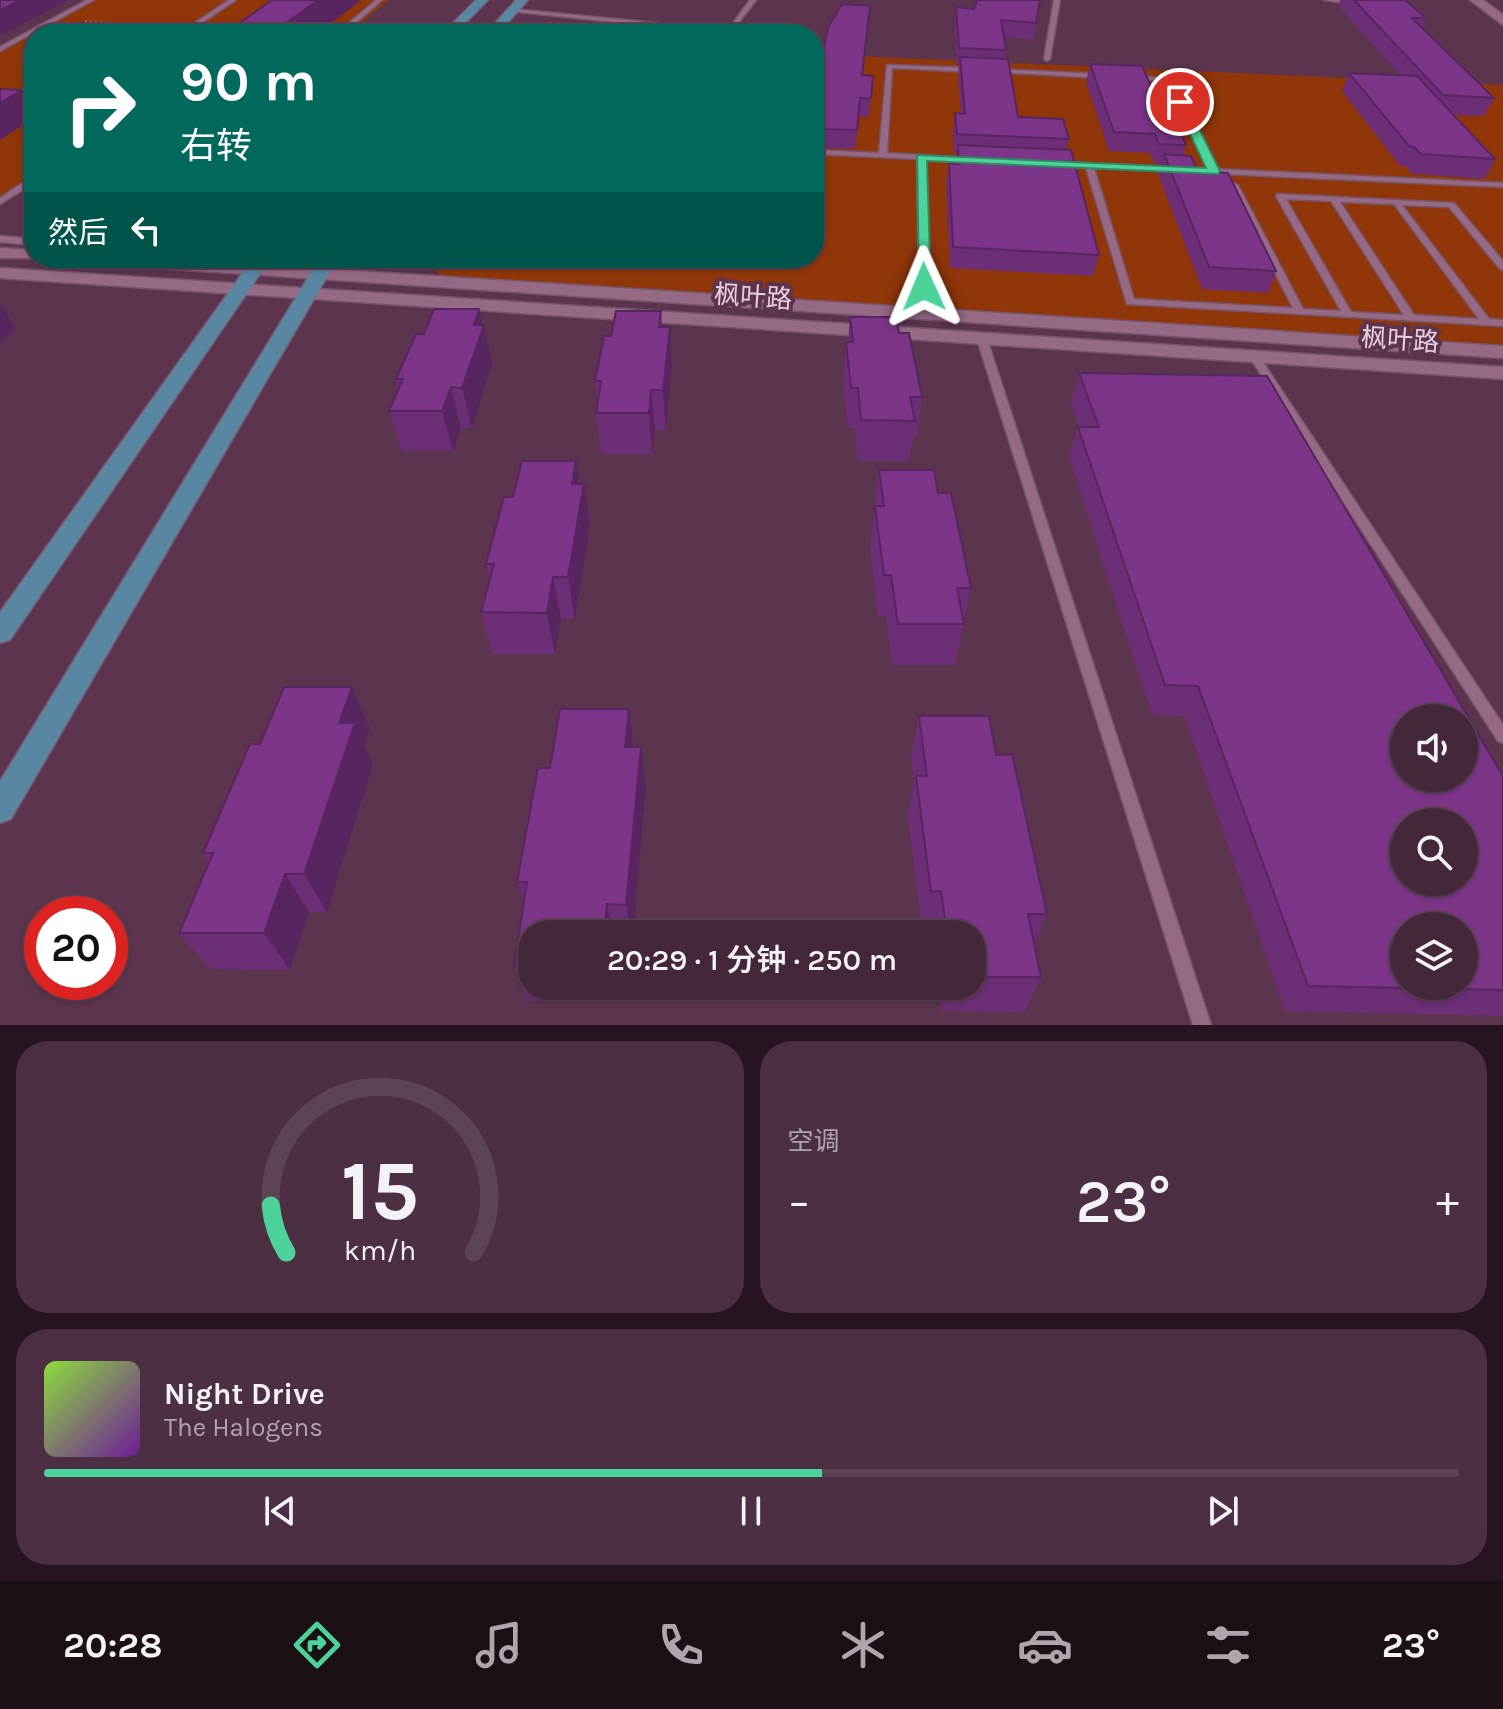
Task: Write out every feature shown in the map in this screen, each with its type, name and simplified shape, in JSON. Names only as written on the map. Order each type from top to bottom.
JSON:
[{"type":"main road","points":[[458,24],[482,0]]},
{"type":"main road","points":[[500,24],[522,0]]},
{"type":"main road","points":[[0,633],[255,268]]},
{"type":"main road","points":[[0,809],[319,275]]},
{"type":"street","points":[[1476,0],[1503,21]]},
{"type":"street","points":[[0,253],[24,254]]},
{"type":"street","name":"枫叶路","points":[[280,268],[319,275],[982,339],[1503,373]]},
{"type":"street","name":"枫叶路","points":[[0,273],[239,289],[319,275],[1503,352]]},
{"type":"lane","points":[[47,24],[91,0]]},
{"type":"lane","points":[[197,24],[233,0]]},
{"type":"lane","points":[[351,24],[379,0]]},
{"type":"lane","points":[[736,24],[753,0]]},
{"type":"lane","points":[[1047,59],[1057,0]]},
{"type":"lane","points":[[1327,0],[1370,3]]},
{"type":"lane","points":[[512,11],[647,24]]},
{"type":"lane","points":[[0,49],[24,36]]},
{"type":"lane","points":[[883,156],[889,66],[1107,76]]},
{"type":"lane","points":[[1123,76],[1169,79],[1214,171]]},
{"type":"lane","points":[[824,153],[982,160]]},
{"type":"lane","points":[[921,157],[924,287]]},
{"type":"lane","points":[[1043,163],[1503,185]]},
{"type":"lane","points":[[1089,165],[1130,302],[1503,323]]},
{"type":"lane","points":[[1227,172],[1300,312]]},
{"type":"lane","points":[[0,202],[24,186]]},
{"type":"lane","points":[[1348,315],[1280,196],[1451,205],[1503,267]]},
{"type":"lane","points":[[1334,199],[1411,318]]},
{"type":"lane","points":[[1396,202],[1486,322]]},
{"type":"lane","points":[[0,239],[24,241]]},
{"type":"lane","points":[[982,339],[1202,1025]]},
{"type":"lane","points":[[1254,356],[1503,737]]},
{"type":"path","points":[[53,21],[122,24]]},
{"type":"shaded area","points":[[91,0],[389,0],[360,24],[46,24]]},
{"type":"shaded area","points":[[24,36],[24,180],[0,197],[0,49]]},
{"type":"shaded area","points":[[824,54],[1503,85],[1503,352],[448,282],[436,268],[824,268]]},
{"type":"building","points":[[0,0],[20,0],[0,10]]},
{"type":"building","points":[[272,0],[318,0],[285,24],[238,24]]},
{"type":"building","points":[[977,0],[1040,0],[1036,23],[1001,20],[1006,50],[959,48],[956,7],[974,9]]},
{"type":"building","points":[[1354,0],[1405,0],[1426,18],[1412,18],[1494,98],[1443,95]]},
{"type":"building","points":[[842,4],[870,6],[862,75],[873,76],[871,98],[860,98],[857,130],[824,129],[824,46],[828,28]]},
{"type":"building","points":[[960,57],[1008,59],[1018,117],[1063,119],[1069,139],[957,134],[955,113],[965,114]]},
{"type":"building","points":[[1090,64],[1142,66],[1167,122],[1176,122],[1186,145],[1159,144],[1155,134],[1114,132]]},
{"type":"building","points":[[1349,73],[1417,76],[1495,159],[1421,154],[1409,146]]},
{"type":"building","points":[[0,89],[22,90],[0,103]]},
{"type":"building","points":[[958,145],[1071,150],[1099,255],[953,247],[949,163],[959,164]]},
{"type":"building","points":[[1164,154],[1191,156],[1198,171],[1228,173],[1276,271],[1209,267]]},
{"type":"building","points":[[434,309],[479,309],[474,325],[484,325],[462,388],[451,387],[442,411],[389,411],[403,379],[396,379],[416,334],[424,334]]},
{"type":"building","points":[[616,311],[661,311],[659,327],[670,327],[663,390],[651,390],[649,413],[596,413],[601,381],[595,381],[604,336],[611,336]]},
{"type":"building","points":[[850,317],[896,317],[899,333],[909,333],[922,397],[910,397],[915,421],[861,420],[858,388],[851,388],[846,342],[853,342]]},
{"type":"building","points":[[1079,373],[1267,376],[1461,704],[1390,704],[1390,792],[1478,792],[1478,734],[1503,776],[1503,990],[1478,989],[1478,912],[1390,912],[1390,988],[1308,986],[1198,686],[1165,685],[1078,427],[1099,427]]},
{"type":"building","points":[[522,461],[576,461],[572,484],[584,484],[568,577],[553,577],[547,613],[481,612],[494,564],[486,564],[504,497],[513,497]]},
{"type":"building","points":[[879,470],[934,470],[938,493],[951,493],[971,588],[957,588],[964,624],[898,624],[891,575],[884,575],[875,506],[884,506]]},
{"type":"building","points":[[284,687],[352,687],[339,723],[355,723],[304,874],[285,874],[264,933],[179,933],[213,853],[203,853],[250,744],[260,744]]},
{"type":"building","points":[[560,709],[629,709],[625,747],[641,747],[626,905],[607,904],[605,920],[521,920],[527,882],[517,882],[538,768],[550,768]]},
{"type":"building","points":[[919,716],[989,716],[996,755],[1012,754],[1047,914],[1028,914],[1041,977],[986,977],[986,920],[945,920],[941,891],[931,892],[916,776],[927,776]]},
{"type":"building","points":[[518,940],[518,966],[514,966]]},
{"type":"route","points":[[924,287],[921,157],[1214,171],[1180,102]]}]
